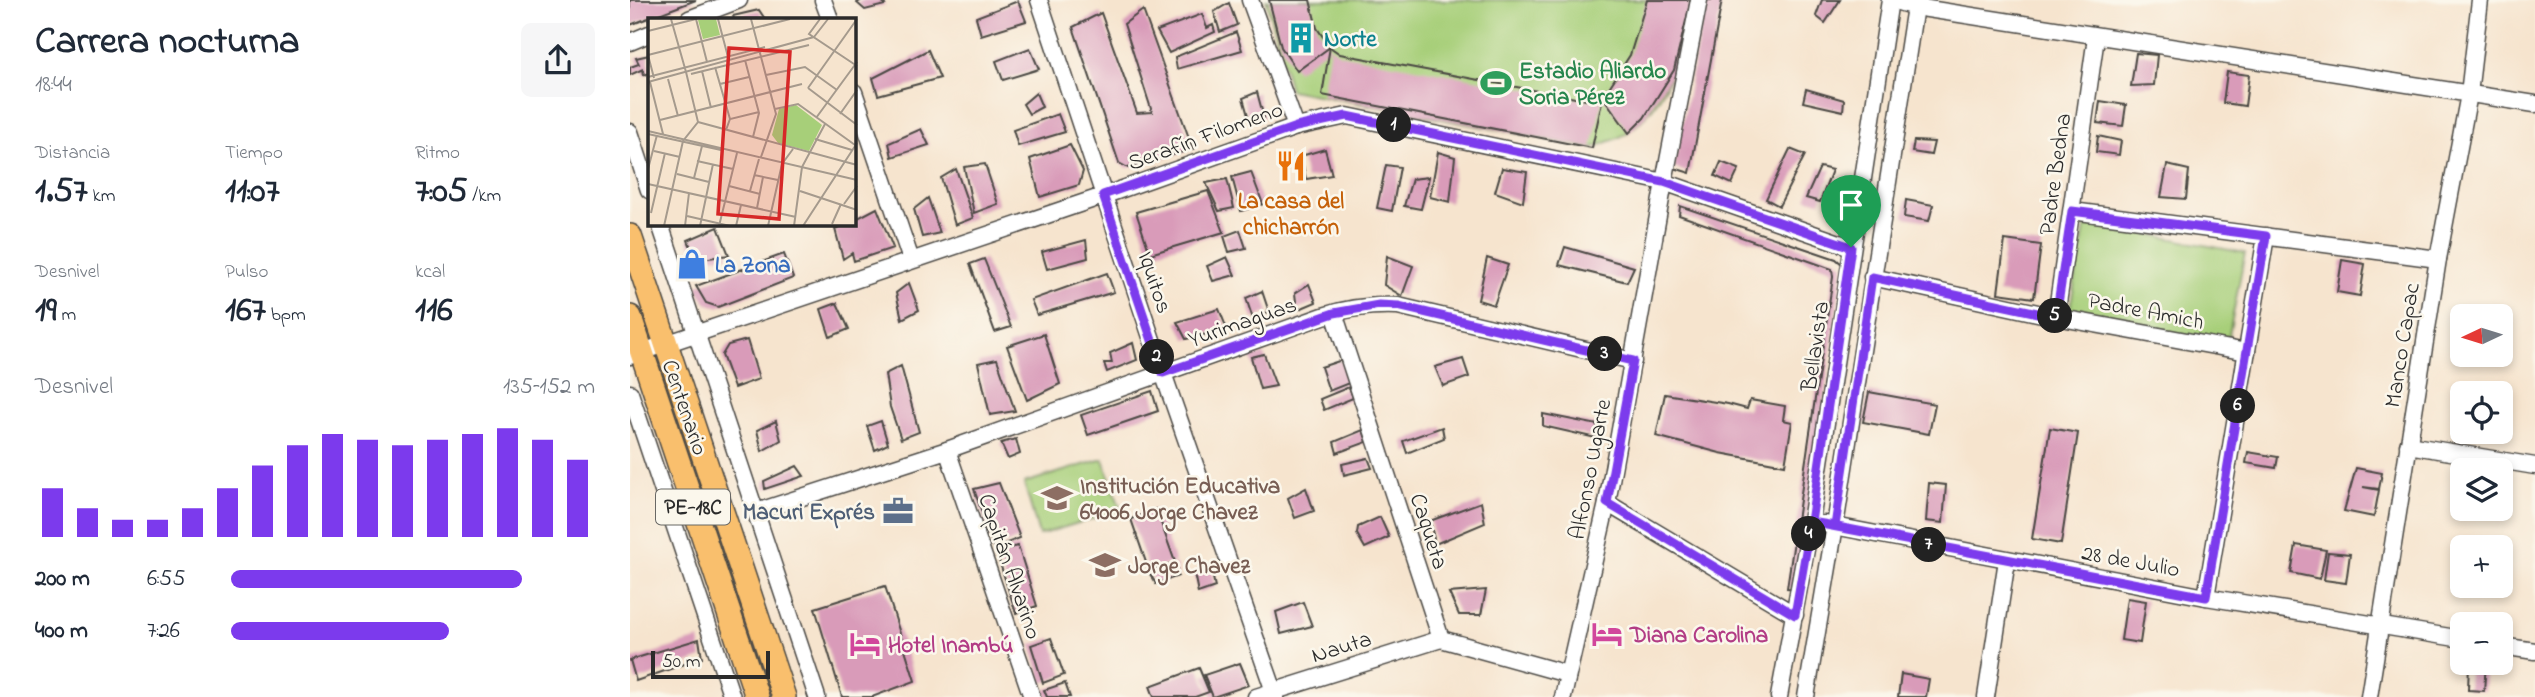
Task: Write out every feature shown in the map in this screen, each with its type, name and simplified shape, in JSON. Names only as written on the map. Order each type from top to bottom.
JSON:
[{"type":"highway","name":"Centenario","points":[[630,236],[783,697]]},
{"type":"highway","name":"Centenario","points":[[630,317],[635,354],[757,697]]},
{"type":"street","points":[[692,18],[739,0]]},
{"type":"street","points":[[823,0],[830,18]]},
{"type":"street","name":"Iquitos","points":[[1039,0],[1163,373],[1274,694]]},
{"type":"street","points":[[1250,0],[1296,127]]},
{"type":"street","name":"Alfonso Ugarte","points":[[1563,697],[1607,503],[1699,0]]},
{"type":"street","points":[[1891,0],[2096,37],[2535,104]]},
{"type":"street","name":"Bellavista","points":[[1779,697],[1811,522],[1851,247],[1891,0]]},
{"type":"street","name":"Manco Capac","points":[[2370,697],[2438,260],[2469,94],[2480,0]]},
{"type":"street","name":"Bellavista","points":[[1806,697],[1916,3]]},
{"type":"street","points":[[630,42],[648,34]]},
{"type":"street","name":"Padre Bedna","points":[[2056,317],[2096,37]]},
{"type":"street","points":[[856,98],[911,260]]},
{"type":"street","name":"Serafín Filomeno","points":[[635,354],[1296,127],[1347,116],[1664,182],[1851,247]]},
{"type":"street","points":[[630,132],[648,188]]},
{"type":"street","points":[[2072,211],[2438,260]]},
{"type":"street","points":[[661,226],[817,697]]},
{"type":"street","points":[[2206,597],[2266,236]]},
{"type":"street","name":"Padre Amich","points":[[1872,277],[2056,317],[2247,352]]},
{"type":"street","name":"Yurimaguas","points":[[756,512],[947,450],[1334,313],[1379,305],[1398,306],[1633,361]]},
{"type":"street","name":"Caqueta","points":[[1334,313],[1441,639]]},
{"type":"street","points":[[630,393],[732,697]]},
{"type":"street","points":[[2408,445],[2535,466]]},
{"type":"street","name":"Capitán Alvarino","points":[[947,450],[1032,697]]},
{"type":"street","points":[[1607,503],[1795,615]]},
{"type":"street","name":"28 de Julio","points":[[1811,522],[2206,597],[2450,637]]},
{"type":"street","points":[[1986,697],[2007,560]]},
{"type":"street","points":[[1441,639],[1567,674]]},
{"type":"street","name":"Nauta","points":[[1256,697],[1274,694],[1441,639]]},
{"type":"street","points":[[2513,648],[2535,651]]},
{"type":"green space","name":"Estadio Aliardo Soria Pérez","points":[[1266,0],[1691,0],[1679,54],[1656,103],[1627,133],[1592,148],[1290,90]]},
{"type":"green space","points":[[2086,222],[2245,253],[2227,345],[2069,314]]},
{"type":"green space","points":[[1103,459],[1121,510],[1039,535],[1024,483]]},
{"type":"building","points":[[630,0],[696,0],[648,18],[630,25]]},
{"type":"building","points":[[862,0],[881,0],[885,5],[865,10],[857,3]]},
{"type":"building","name":"Norte","points":[[1269,0],[1310,0],[1317,28],[1330,47],[1297,71],[1281,47]]},
{"type":"building","points":[[1647,0],[1691,0],[1674,70],[1644,118],[1629,133],[1603,97],[1630,55]]},
{"type":"building","points":[[1706,0],[1722,0],[1690,173],[1674,168]]},
{"type":"building","points":[[1822,0],[1840,0],[1825,23],[1816,16]]},
{"type":"building","points":[[1018,1],[1026,21],[981,35],[976,17]]},
{"type":"building","points":[[1229,3],[1237,25],[1220,32],[1214,12]]},
{"type":"building","points":[[759,10],[764,18],[734,18],[733,16]]},
{"type":"building","points":[[1143,10],[1193,149],[1128,168],[1119,163],[1073,27],[1101,13],[1137,113],[1152,112],[1124,24]]},
{"type":"building","points":[[1202,14],[1207,28],[1213,25],[1215,32],[1169,53],[1157,31]]},
{"type":"building","points":[[1236,32],[1242,50],[1177,69],[1175,57]]},
{"type":"building","points":[[1330,47],[1340,54],[1586,100],[1603,97],[1592,148],[1322,95]]},
{"type":"building","points":[[1030,48],[1039,69],[1003,80],[996,61]]},
{"type":"building","points":[[928,50],[940,78],[878,95],[873,78]]},
{"type":"building","points":[[2136,53],[2157,55],[2154,85],[2131,86]]},
{"type":"building","points":[[648,55],[648,73],[644,75],[643,69],[630,75],[630,67],[639,64],[636,58]]},
{"type":"building","points":[[2227,72],[2249,75],[2245,106],[2223,103]]},
{"type":"building","points":[[1806,89],[1844,100],[1843,111],[1803,102]]},
{"type":"building","points":[[1257,92],[1264,118],[1249,119],[1243,98]]},
{"type":"building","points":[[1036,93],[1042,107],[1029,114],[1023,104]]},
{"type":"building","points":[[2100,101],[2126,105],[2123,126],[2097,123]]},
{"type":"building","points":[[1058,114],[1065,132],[1018,146],[1013,130]]},
{"type":"building","points":[[921,129],[929,145],[892,157],[889,143]]},
{"type":"building","points":[[2098,136],[2121,141],[2119,155],[2096,152]]},
{"type":"building","points":[[1914,141],[1934,142],[1931,155],[1912,152]]},
{"type":"building","points":[[1070,145],[1083,171],[1079,185],[1040,197],[1030,159]]},
{"type":"building","points":[[1325,149],[1332,175],[1306,179],[1301,156]]},
{"type":"building","points":[[1790,149],[1805,155],[1779,206],[1766,199]]},
{"type":"building","points":[[1438,152],[1455,157],[1450,202],[1430,197]]},
{"type":"building","points":[[1721,162],[1739,169],[1732,184],[1715,176]]},
{"type":"building","points":[[985,164],[998,204],[974,213],[964,167]]},
{"type":"building","points":[[1386,165],[1400,167],[1392,211],[1377,208]]},
{"type":"building","points":[[2167,165],[2189,170],[2186,199],[2161,197]]},
{"type":"building","points":[[1820,167],[1832,170],[1820,202],[1806,198]]},
{"type":"building","points":[[1502,168],[1527,172],[1523,202],[1495,192]]},
{"type":"building","points":[[956,169],[973,218],[955,225],[941,178]]},
{"type":"building","points":[[1251,172],[1263,204],[1241,211],[1232,177]]},
{"type":"building","points":[[1429,177],[1421,209],[1404,206],[1412,179]]},
{"type":"building","points":[[1227,179],[1234,208],[1219,211],[1206,183]]},
{"type":"building","points":[[1208,191],[1224,232],[1150,254],[1136,212]]},
{"type":"building","points":[[928,198],[940,233],[922,237],[914,209]]},
{"type":"building","points":[[1906,200],[1933,205],[1929,221],[1904,217]]},
{"type":"building","points":[[1680,206],[1836,259],[1843,265],[1797,589],[1787,588],[1833,277],[1832,269],[1679,215]]},
{"type":"building","points":[[877,208],[893,248],[854,261],[852,253],[843,259],[835,229],[841,226],[856,226],[856,219]]},
{"type":"building","points":[[718,227],[729,255],[696,260],[688,240]]},
{"type":"building","points":[[1240,230],[1246,248],[1229,252],[1224,236]]},
{"type":"building","points":[[1086,240],[1088,258],[1047,269],[1042,252]]},
{"type":"building","points":[[2005,240],[2041,245],[2034,298],[1998,293]]},
{"type":"building","points":[[1565,247],[1634,267],[1627,282],[1559,265]]},
{"type":"building","points":[[784,254],[793,278],[718,307],[706,303],[696,286]]},
{"type":"building","points":[[1387,256],[1413,266],[1402,296],[1384,285]]},
{"type":"building","points":[[1227,257],[1235,275],[1213,281],[1207,266]]},
{"type":"building","points":[[1487,258],[1508,265],[1494,305],[1478,300]]},
{"type":"building","points":[[984,259],[1011,327],[995,332],[970,264]]},
{"type":"building","points":[[2342,260],[2365,264],[2360,296],[2337,292]]},
{"type":"building","points":[[1107,273],[1114,292],[1037,315],[1031,300]]},
{"type":"building","points":[[909,283],[919,310],[902,319],[896,293]]},
{"type":"building","points":[[1309,284],[1316,302],[1297,310],[1295,293]]},
{"type":"building","points":[[1262,291],[1269,312],[1253,319],[1246,298]]},
{"type":"building","points":[[837,303],[849,329],[830,337],[821,309]]},
{"type":"building","points":[[1219,309],[1227,329],[1186,339],[1177,322]]},
{"type":"building","points":[[1044,334],[1060,384],[1027,400],[1007,346]]},
{"type":"building","points":[[747,340],[759,379],[734,388],[722,355],[728,345]]},
{"type":"building","points":[[1133,343],[1137,360],[1107,372],[1104,363],[1112,363],[1110,353]]},
{"type":"building","points":[[1264,354],[1276,386],[1260,389],[1251,357]]},
{"type":"building","points":[[997,359],[1015,411],[990,415],[978,363]]},
{"type":"building","points":[[1463,359],[1469,377],[1443,386],[1435,367]]},
{"type":"building","points":[[1342,360],[1349,383],[1329,391],[1321,367]]},
{"type":"building","points":[[901,366],[919,432],[901,439],[890,407],[885,374]]},
{"type":"building","points":[[1349,387],[1353,398],[1324,410],[1320,399]]},
{"type":"building","points":[[1152,391],[1158,411],[1088,435],[1081,415]]},
{"type":"building","points":[[1869,392],[1935,404],[1929,434],[1863,422]]},
{"type":"building","points":[[1665,394],[1747,409],[1750,400],[1785,406],[1783,420],[1792,422],[1785,465],[1720,453],[1656,436]]},
{"type":"building","points":[[1543,414],[1598,425],[1596,438],[1543,426]]},
{"type":"building","points":[[776,421],[781,440],[762,451],[757,430]]},
{"type":"building","points":[[881,421],[888,444],[875,450],[867,426]]},
{"type":"building","points":[[1442,427],[1444,438],[1407,453],[1403,441]]},
{"type":"building","points":[[2050,428],[2078,433],[2061,544],[2032,539]]},
{"type":"building","points":[[1363,430],[1367,442],[1337,453],[1334,442]]},
{"type":"building","points":[[1016,439],[1020,454],[1008,459],[1001,443]]},
{"type":"building","points":[[2248,452],[2278,457],[2276,468],[2246,463]]},
{"type":"building","points":[[1368,458],[1372,468],[1344,475],[1342,464]]},
{"type":"building","points":[[797,466],[804,476],[765,489],[764,481]]},
{"type":"building","points":[[2356,468],[2382,473],[2379,489],[2363,487],[2379,490],[2374,517],[2344,511]]},
{"type":"building","points":[[999,483],[1020,538],[994,548],[974,489]]},
{"type":"building","points":[[1929,483],[1946,485],[1943,523],[1926,521]]},
{"type":"building","points":[[1306,488],[1314,511],[1295,518],[1288,498]]},
{"type":"building","points":[[1481,502],[1485,523],[1435,544],[1430,521]]},
{"type":"building","points":[[1156,509],[1175,562],[1149,571],[1131,519]]},
{"type":"building","points":[[1380,517],[1389,537],[1365,548],[1357,534],[1358,527]]},
{"type":"building","points":[[2296,545],[2326,550],[2320,579],[2291,573]]},
{"type":"building","points":[[1018,546],[1037,606],[1016,613],[996,551]]},
{"type":"building","points":[[2328,552],[2350,554],[2346,583],[2324,580]]},
{"type":"building","points":[[1176,564],[1178,576],[1156,584],[1150,574]]},
{"type":"building","points":[[1211,568],[1215,587],[1198,593],[1194,573]]},
{"type":"building","name":"Hotel Inambú","points":[[885,586],[915,681],[872,697],[842,697],[815,608]]},
{"type":"building","points":[[1486,590],[1481,615],[1459,615],[1449,593]]},
{"type":"building","points":[[2127,598],[2146,601],[2140,643],[2121,640]]},
{"type":"building","points":[[1303,602],[1312,626],[1281,634],[1276,612]]},
{"type":"building","points":[[1051,638],[1064,675],[1043,683],[1031,645]]},
{"type":"building","points":[[699,639],[702,658],[636,681],[630,660]]},
{"type":"building","points":[[1240,663],[1249,685],[1213,697],[1204,675]]},
{"type":"building","points":[[1199,668],[1209,692],[1195,697],[1154,697],[1150,686]]},
{"type":"building","points":[[1901,674],[1929,679],[1926,697],[1898,697]]},
{"type":"building","points":[[2469,675],[2485,675],[2484,691],[2468,690]]},
{"type":"building","points":[[1065,683],[1070,697],[1047,697],[1044,690]]},
{"type":"place","name":"Norte","points":[[1301,38]]},
{"type":"place","name":"Estadio Aliardo Soria Pérez","points":[[1496,83]]},
{"type":"place","name":"La casa del chicharrón","points":[[1291,166]]},
{"type":"place","name":"La Zona","points":[[692,264]]},
{"type":"place","name":"Institución Educativa 64006 Jorge Chavez","points":[[1057,498]]},
{"type":"place","name":"Macuri Exprés","points":[[898,511]]},
{"type":"place","name":"Jorge Chavez","points":[[1105,565]]},
{"type":"place","name":"Diana Carolina","points":[[1607,634]]},
{"type":"place","name":"Hotel Inambú","points":[[865,644]]},
{"type":"route","points":[[1851,247],[1664,182],[1347,116],[1296,127],[1103,195],[1163,373],[1334,313],[1379,305],[1398,306],[1633,361],[1607,503],[1795,615],[1811,522],[1835,526],[1872,277],[2056,317],[2072,211],[2266,236],[2206,597],[1811,522],[1851,247]]}]
